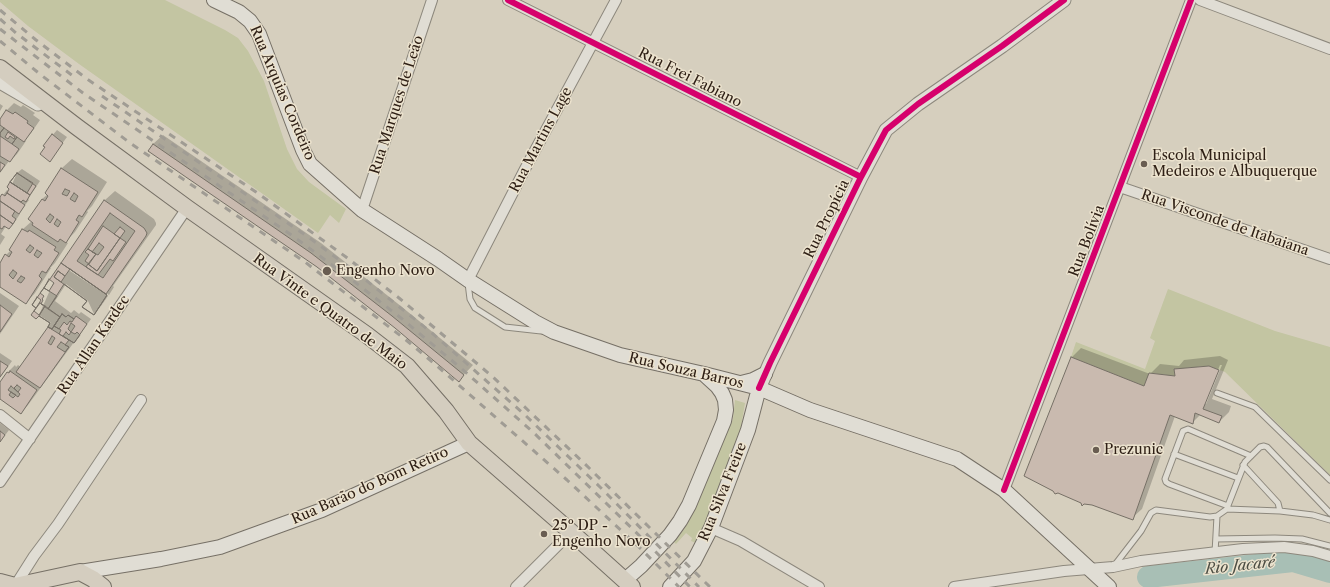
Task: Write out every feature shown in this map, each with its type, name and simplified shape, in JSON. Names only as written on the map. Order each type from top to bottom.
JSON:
[{"type":"main road","name":"Rua Arquias Cordeiro","points":[[214,0],[239,12],[250,21],[259,34],[303,150],[310,164],[362,210]]},
{"type":"main road","name":"Rua Vinte e Quatro de Maio","points":[[0,68],[187,208],[368,335],[407,366],[446,411],[469,442],[571,532],[624,585]]},
{"type":"main road","name":"Rua Souza Barros","points":[[362,210],[468,280],[535,322],[554,332],[620,355],[759,388],[810,410],[957,460],[1004,490],[1110,587]]},
{"type":"main road","name":"Rua Silva Freire","points":[[624,585],[670,535],[680,521],[689,505],[724,421],[726,400],[717,386],[704,374]]},
{"type":"main road","points":[[738,383],[753,380],[765,374]]},
{"type":"main road","name":"Rua Silva Freire","points":[[670,587],[694,561],[711,528],[748,430],[759,388]]},
{"type":"main road","name":"Rua Barão do Bom Retiro","points":[[10,585],[161,559],[220,547],[322,510],[469,442]]},
{"type":"main road","points":[[80,572],[94,579],[103,587]]},
{"type":"street","name":"Rua Marques de Leão","points":[[362,210],[432,0]]},
{"type":"street","name":"Rua Frei Fabiano","points":[[508,0],[861,177]]},
{"type":"street","name":"Rua Martins Lage","points":[[468,280],[616,0]]},
{"type":"street","name":"Rua Propícia","points":[[759,388],[861,177],[886,130],[918,104],[1002,46],[1064,0]]},
{"type":"street","name":"Rua Bolívia","points":[[1004,490],[1191,0]]},
{"type":"street","points":[[1200,0],[1330,48]]},
{"type":"street","points":[[0,82],[77,127]]},
{"type":"street","name":"Rua Visconde de Itabaiana","points":[[1120,187],[1330,260]]},
{"type":"street","name":"Rua Allan Kardec","points":[[0,482],[187,208]]},
{"type":"street","points":[[10,585],[58,524],[141,400]]},
{"type":"street","points":[[0,415],[30,439]]},
{"type":"street","points":[[711,528],[741,541],[819,587]]},
{"type":"street","points":[[516,587],[571,532]]},
{"type":"street","points":[[954,587],[1064,571],[1113,567],[1141,561],[1243,549],[1284,547],[1313,551],[1330,556]]},
{"type":"lane","points":[[468,280],[470,299],[475,308],[505,327],[554,332]]},
{"type":"lane","points":[[1217,393],[1255,407],[1330,480]]},
{"type":"lane","points":[[1251,456],[1188,429],[1183,431],[1174,454],[1166,482],[1227,508],[1280,511],[1313,515],[1330,519]]},
{"type":"lane","points":[[1113,567],[1141,531],[1150,513],[1156,510],[1210,517],[1217,516],[1227,508],[1243,465],[1260,447],[1267,447],[1330,513]]},
{"type":"lane","points":[[1174,454],[1238,478]]},
{"type":"lane","points":[[1243,465],[1278,503],[1280,511]]},
{"type":"lane","points":[[1215,553],[1217,516]]},
{"type":"lane","points":[[1216,539],[1302,539],[1330,546]]},
{"type":"green space","points":[[0,0],[165,0],[238,38],[248,51],[264,81],[287,149],[297,169],[309,182],[346,209],[339,223],[330,215],[318,233],[79,64],[28,26],[0,2]]},
{"type":"green space","points":[[1168,289],[1275,331],[1330,347],[1330,475],[1225,372],[1209,366],[1174,369],[1175,376],[1150,373],[1144,386],[1071,357],[1076,342],[1145,369],[1155,341],[1150,338]]},
{"type":"green space","points":[[735,400],[745,403],[741,427],[714,502],[696,543],[691,541],[692,538],[686,533],[676,544],[674,542],[685,528],[701,495],[733,419]]},
{"type":"building","points":[[6,110],[13,114],[15,112],[28,121],[27,123],[34,128],[24,142],[17,137],[12,144],[19,149],[10,162],[0,156],[0,133],[4,128],[0,125],[0,119]]},
{"type":"building","points":[[4,128],[17,137],[12,144],[0,136],[0,133]]},
{"type":"building","points":[[8,132],[15,137],[14,139],[10,136],[8,139],[5,137]]},
{"type":"building","points":[[52,134],[63,143],[50,162],[40,154],[45,147],[43,146]]},
{"type":"building","points":[[153,144],[311,253],[392,316],[464,375],[459,382],[395,328],[317,267],[148,151]]},
{"type":"building","points":[[0,162],[5,165],[0,172]]},
{"type":"building","points":[[61,168],[98,192],[82,217],[79,215],[76,220],[79,222],[66,243],[60,239],[58,242],[32,225],[33,223],[28,219],[42,199],[45,201],[48,196],[45,193]]},
{"type":"building","points":[[17,173],[33,183],[27,193],[10,182]]},
{"type":"building","points":[[17,173],[36,186],[30,195],[10,182]]},
{"type":"building","points":[[10,182],[30,195],[26,202],[23,200],[21,202],[7,193],[9,189],[7,187]]},
{"type":"building","points":[[65,189],[70,191],[67,196],[62,194]]},
{"type":"building","points":[[7,193],[25,205],[19,214],[0,201],[2,194],[5,196]]},
{"type":"building","points":[[74,193],[78,196],[75,202],[70,199]]},
{"type":"building","points":[[104,200],[144,228],[147,233],[106,294],[61,263]]},
{"type":"building","points":[[0,201],[15,211],[12,216],[16,219],[13,224],[0,215]]},
{"type":"building","points":[[110,213],[135,231],[103,278],[77,261]]},
{"type":"building","points":[[50,214],[54,217],[50,223],[46,219]]},
{"type":"building","points":[[0,215],[13,224],[9,229],[4,226],[2,229],[0,228]]},
{"type":"building","points":[[57,219],[61,222],[58,227],[54,224]]},
{"type":"building","points":[[103,226],[120,238],[97,271],[88,264],[96,254],[88,249]]},
{"type":"building","points":[[120,227],[125,231],[120,238],[114,234]]},
{"type":"building","points":[[22,229],[28,232],[29,230],[56,247],[54,250],[59,253],[46,273],[42,271],[39,276],[42,279],[26,304],[0,287],[0,263],[5,254],[9,257],[12,252],[9,250]]},
{"type":"building","points":[[120,238],[126,242],[113,261],[110,259],[98,275],[86,267],[88,264],[97,271]]},
{"type":"building","points":[[99,243],[104,247],[98,255],[92,252]]},
{"type":"building","points":[[30,245],[34,248],[30,253],[26,250]]},
{"type":"building","points":[[88,249],[96,254],[89,264],[85,261],[89,255],[85,252]]},
{"type":"building","points":[[37,250],[42,253],[38,258],[34,255]]},
{"type":"building","points":[[61,263],[107,295],[94,315],[82,307],[87,301],[64,284],[48,309],[60,317],[52,329],[48,327],[50,323],[39,316],[36,319],[31,315],[36,308],[32,305]]},
{"type":"building","points":[[70,269],[107,295],[94,315],[82,307],[87,301],[54,277],[58,271],[65,276]]},
{"type":"building","points":[[13,270],[17,273],[13,279],[9,275]]},
{"type":"building","points":[[58,271],[65,276],[61,282],[54,277]]},
{"type":"building","points":[[21,276],[25,278],[21,283],[17,281]]},
{"type":"building","points":[[49,279],[54,283],[49,291],[44,288]]},
{"type":"building","points":[[44,288],[57,296],[48,309],[41,304],[44,296],[40,293]]},
{"type":"building","points":[[37,297],[41,300],[36,308],[32,305]]},
{"type":"building","points":[[40,303],[45,306],[39,315],[34,311]]},
{"type":"building","points":[[0,305],[12,314],[0,332]]},
{"type":"building","points":[[45,306],[60,317],[52,329],[48,327],[50,323],[39,316]]},
{"type":"building","points":[[62,314],[66,317],[68,315],[74,319],[76,316],[87,324],[74,343],[59,334],[61,330],[54,326]]},
{"type":"building","points":[[62,314],[66,317],[68,315],[74,319],[67,325],[64,322],[59,329],[54,326]]},
{"type":"building","points":[[71,323],[75,326],[71,332],[68,329]]},
{"type":"building","points":[[48,327],[69,340],[65,345],[69,347],[40,388],[16,372]]},
{"type":"building","points":[[66,332],[69,335],[71,332],[75,334],[77,332],[80,335],[74,343],[63,336]]},
{"type":"building","points":[[52,336],[55,338],[51,345],[48,343]]},
{"type":"building","points":[[61,342],[69,347],[65,352],[57,347]]},
{"type":"building","name":"Prezunic","points":[[1071,357],[1144,386],[1149,373],[1175,376],[1174,369],[1209,366],[1219,370],[1203,409],[1222,416],[1219,423],[1195,413],[1193,424],[1170,415],[1133,520],[1092,505],[1084,504],[1082,506],[1081,503],[1058,493],[1055,494],[1053,491],[1024,476]]},
{"type":"building","points":[[0,361],[8,366],[0,377]]},
{"type":"building","points":[[10,371],[37,390],[21,414],[0,399],[0,382],[7,372],[9,373]]},
{"type":"building","points":[[17,385],[21,388],[18,392],[14,388]]},
{"type":"building","points":[[11,386],[20,394],[18,397],[8,390]]},
{"type":"building","points":[[11,392],[16,395],[13,398],[9,395]]},
{"type":"building","points":[[0,431],[5,435],[0,442]]},
{"type":"waterway","name":"Rio Jacaré","points":[[1148,577],[1293,561],[1330,572]]},
{"type":"railway","points":[[0,10],[87,79],[256,192],[346,257],[399,298],[493,377],[585,464],[710,587]]},
{"type":"railway","points":[[0,19],[16,33],[77,79]]},
{"type":"railway","points":[[0,29],[83,93],[290,234],[401,318],[462,369],[534,433],[690,587]]},
{"type":"railway","points":[[0,41],[41,75],[130,143],[305,262],[406,340],[567,480],[641,549],[679,587]]},
{"type":"railway","points":[[102,96],[311,239],[362,277],[432,333],[524,414],[601,488],[699,587]]},
{"type":"cycle path","points":[[508,0],[861,177]]},
{"type":"cycle path","points":[[759,388],[861,177],[886,130],[918,104],[1002,46],[1064,0]]},
{"type":"cycle path","points":[[1004,490],[1191,0]]},
{"type":"place","name":"Escola Municipal Medeiros e Albuquerque","points":[[1144,164]]},
{"type":"place","name":"Engenho Novo","points":[[327,271]]},
{"type":"place","name":"Prezunic","points":[[1096,450]]},
{"type":"place","name":"25º DP - Engenho Novo","points":[[544,534]]}]
